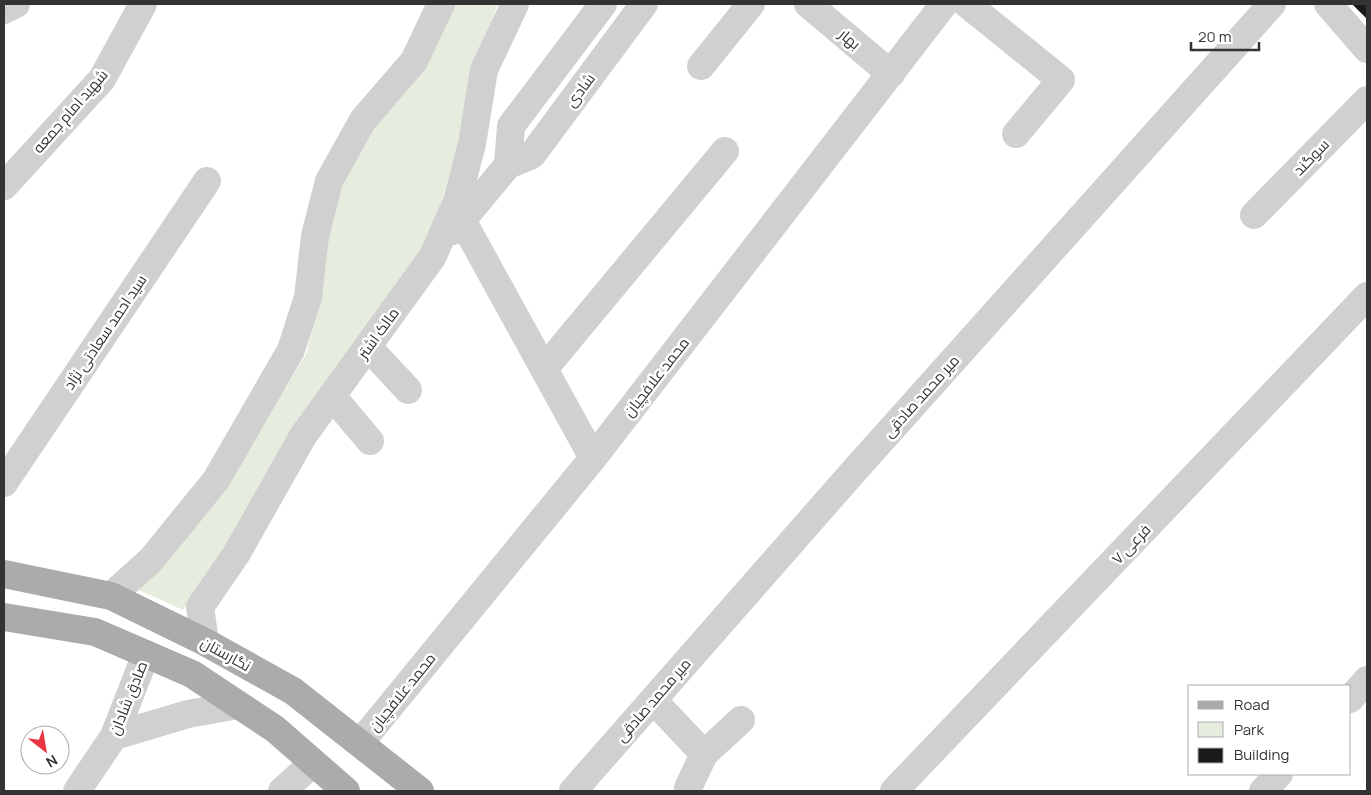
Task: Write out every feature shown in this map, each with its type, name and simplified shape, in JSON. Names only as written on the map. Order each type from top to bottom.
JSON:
[{"type":"main road","name":"نگارستان","points":[[4,574],[111,596],[205,642],[293,691],[420,791]]},
{"type":"main road","points":[[4,617],[96,632],[192,674],[275,729],[346,791]]},
{"type":"street","points":[[4,10],[16,4]]},
{"type":"street","name":"شهید امام جمعه","points":[[4,186],[102,79],[143,4]]},
{"type":"street","points":[[111,596],[151,560],[216,480],[291,350],[308,297],[315,236],[329,181],[363,120],[414,61],[441,4]]},
{"type":"street","name":"مالک اشتر","points":[[205,642],[200,607],[237,553],[303,436],[433,256],[457,201],[472,144],[484,70],[515,4]]},
{"type":"street","points":[[508,165],[511,126],[603,4]]},
{"type":"street","name":"شادی","points":[[433,256],[508,165],[532,155],[644,4]]},
{"type":"street","points":[[701,66],[751,4]]},
{"type":"street","name":"بهار","points":[[808,4],[891,74]]},
{"type":"street","name":"محمد علافچیان","points":[[360,743],[592,458],[944,4]]},
{"type":"street","points":[[968,4],[1061,80],[1016,134]]},
{"type":"street","name":"میر محمد صادقی","points":[[573,791],[854,470],[1272,4]]},
{"type":"street","points":[[1328,4],[1367,49]]},
{"type":"street","name":"سوگند","points":[[1254,215],[1367,100]]},
{"type":"street","points":[[544,369],[725,151]]},
{"type":"street","name":"سید احمد سعادتی نژاد","points":[[4,483],[207,181]]},
{"type":"street","points":[[462,220],[592,458]]},
{"type":"street","name":"فرعی ۷","points":[[894,791],[1367,296]]},
{"type":"street","points":[[368,347],[408,390]]},
{"type":"street","points":[[332,396],[370,441]]},
{"type":"street","name":"صادق شادان","points":[[76,791],[114,736],[146,654]]},
{"type":"street","points":[[1351,698],[1367,680]]},
{"type":"street","points":[[653,700],[704,754]]},
{"type":"street","points":[[114,736],[188,714],[238,705]]},
{"type":"street","points":[[688,788],[704,754],[741,720]]},
{"type":"street","points":[[282,791],[314,763]]},
{"type":"street","points":[[1262,791],[1278,775]]},
{"type":"green space","points":[[451,4],[498,4],[469,78],[459,142],[442,200],[424,247],[221,556],[183,610],[134,588],[249,448],[306,354],[320,299],[328,219],[342,178]]},
{"type":"building","points":[[1352,4],[1367,4],[1367,19]]}]
